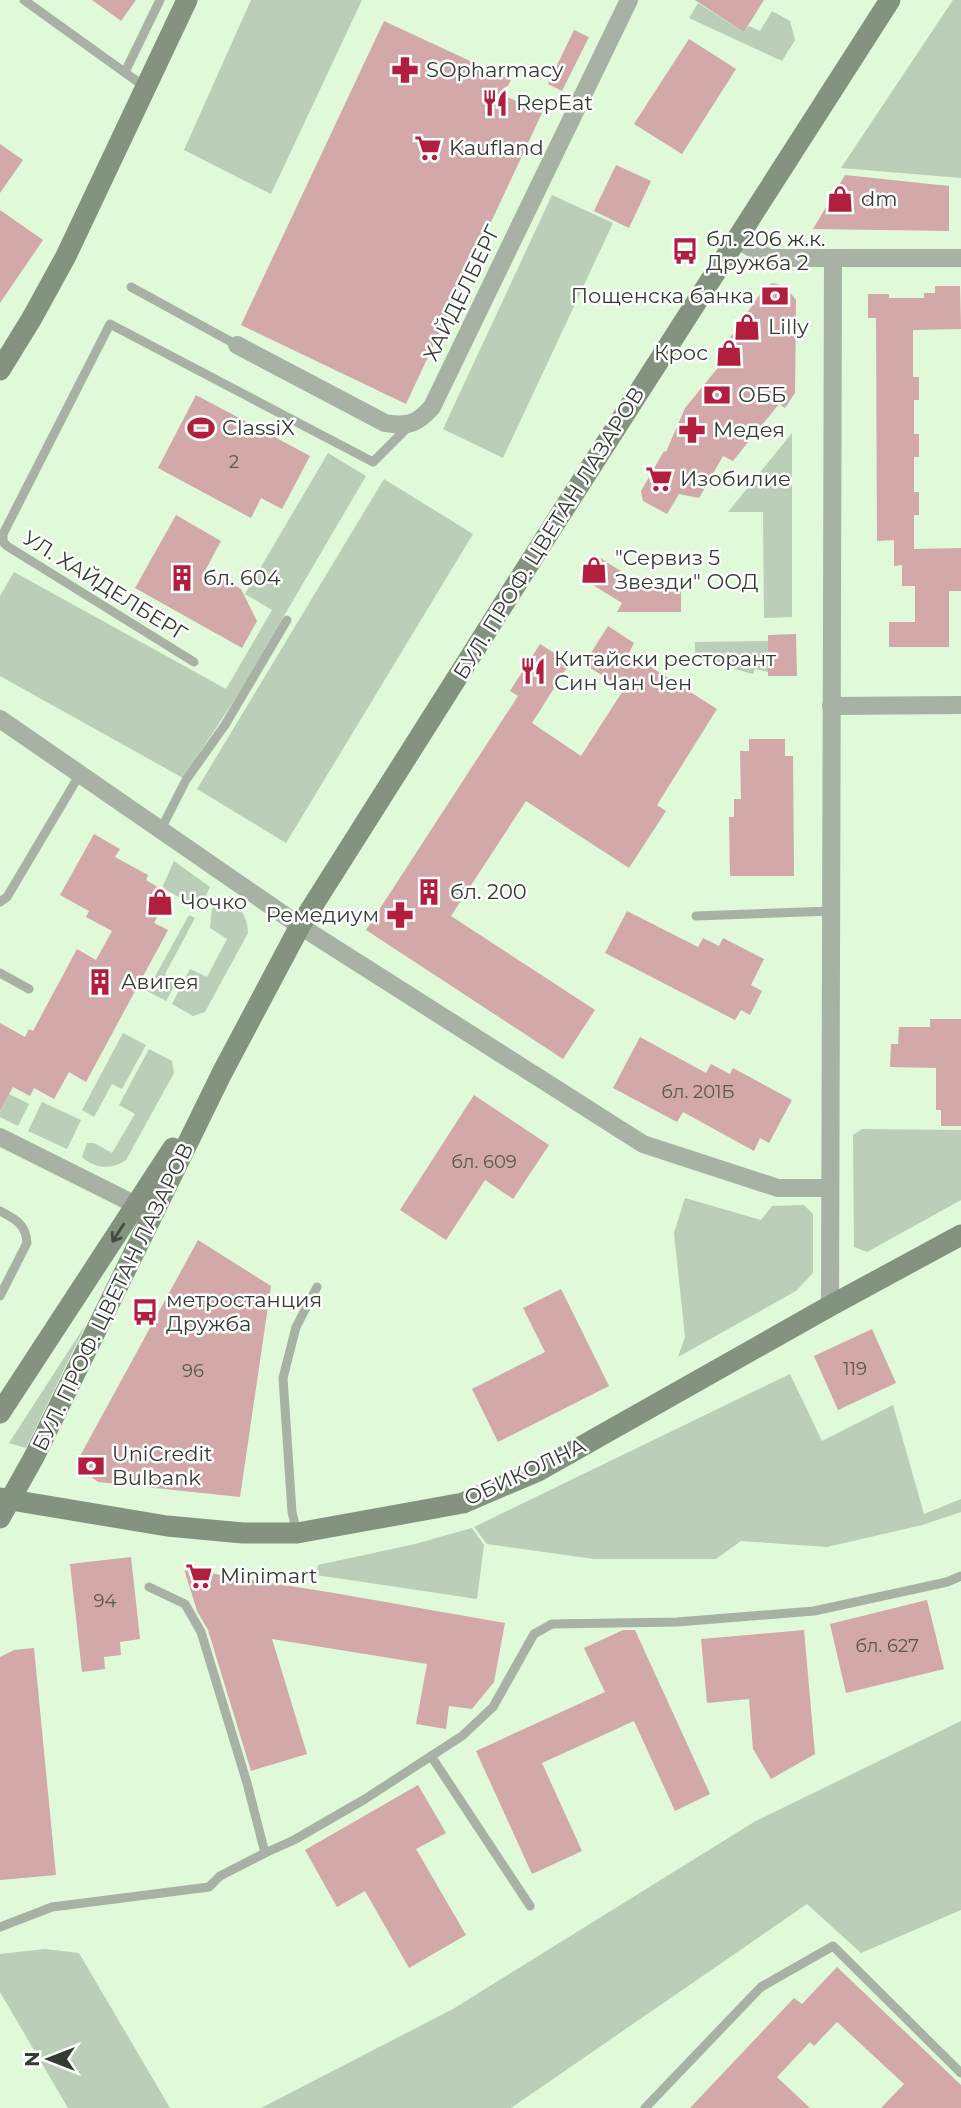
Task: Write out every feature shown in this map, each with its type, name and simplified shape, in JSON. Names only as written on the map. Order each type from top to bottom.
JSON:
[{"type":"main road","points":[[0,370],[66,256],[187,0]]},
{"type":"main road","name":"БУЛ. ПРОФ. ЦВЕТАН ЛАЗАРОВ","points":[[0,1518],[6,1499],[34,1457],[222,1073],[300,926],[890,0]]},
{"type":"main road","name":"БУЛ. ПРОФ. ЦВЕТАН ЛАЗАРОВ","points":[[0,1413],[222,1073]]},
{"type":"main road","name":"ОБИКОЛНА","points":[[6,1499],[167,1526],[243,1533],[297,1533],[463,1503],[538,1471],[830,1306],[961,1236]]},
{"type":"street","name":"ХАЙДЕЛБЕРГ","points":[[410,425],[422,418],[432,407],[629,0]]},
{"type":"street","points":[[736,239],[769,258],[961,258]]},
{"type":"street","points":[[830,1306],[833,258]]},
{"type":"street","points":[[237,345],[385,423],[410,425]]},
{"type":"street","points":[[831,706],[961,705]]},
{"type":"street","points":[[0,719],[300,926],[643,1144],[778,1188],[830,1188]]},
{"type":"street","points":[[0,1137],[136,1205]]},
{"type":"lane","points":[[24,0],[146,87]]},
{"type":"lane","points":[[125,72],[160,0]]},
{"type":"lane","points":[[131,287],[237,345]]},
{"type":"lane","name":"УЛ. ХАЙДЕЛБЕРГ","points":[[194,662],[3,541],[3,534],[110,324],[373,462],[410,425]]},
{"type":"lane","points":[[161,830],[186,780],[225,725],[287,620]]},
{"type":"lane","points":[[0,902],[7,897],[80,774]]},
{"type":"lane","points":[[696,916],[831,911]]},
{"type":"lane","points":[[0,973],[29,989]]},
{"type":"lane","points":[[0,1211],[19,1221],[27,1233],[27,1243],[0,1296]]},
{"type":"lane","points":[[297,1533],[291,1498],[284,1378],[296,1327],[317,1287]]},
{"type":"lane","points":[[0,1927],[52,1907],[209,1887],[220,1876],[295,1840],[365,1799],[462,1736],[493,1707],[534,1634],[552,1624],[677,1622],[814,1611],[947,1582],[961,1576]]},
{"type":"lane","points":[[149,1587],[185,1604],[201,1632],[247,1783],[265,1853]]},
{"type":"lane","points":[[431,1756],[530,1906]]},
{"type":"lane","points":[[645,2108],[761,1987],[833,1945],[961,2073]]},
{"type":"green space","points":[[251,0],[362,0],[271,194],[184,150]]},
{"type":"green space","points":[[953,0],[961,0],[961,178],[841,168]]},
{"type":"green space","points":[[698,3],[744,32],[749,26],[760,31],[772,11],[790,21],[795,40],[782,61],[689,18]]},
{"type":"green space","points":[[552,195],[613,223],[503,458],[443,429]]},
{"type":"green space","points":[[792,433],[792,617],[764,618],[763,512],[728,512]]},
{"type":"green space","points":[[328,453],[366,476],[237,696],[183,778],[0,676],[0,596],[14,572],[226,689],[272,610],[245,594]]},
{"type":"green space","points":[[384,479],[473,534],[286,843],[197,789]]},
{"type":"green space","points":[[768,641],[768,672],[755,669],[753,674],[695,658],[695,642]]},
{"type":"green space","points":[[174,861],[210,887],[200,908],[162,888]]},
{"type":"green space","points":[[220,896],[243,914],[248,933],[205,1012],[193,1016],[172,1004],[190,969],[207,977],[227,939],[210,928],[212,909]]},
{"type":"green space","points":[[189,915],[195,918],[165,974],[177,981],[166,1001],[147,991]]},
{"type":"green space","points":[[123,1033],[146,1045],[122,1089],[112,1084],[94,1117],[82,1110]]},
{"type":"green space","points":[[149,1049],[172,1061],[174,1073],[126,1160],[109,1167],[92,1164],[82,1157],[87,1143],[94,1143],[112,1153],[135,1114],[119,1105]]},
{"type":"green space","points":[[1,1090],[29,1104],[18,1126],[0,1117]]},
{"type":"green space","points":[[42,1102],[81,1120],[67,1149],[28,1131]]},
{"type":"green space","points":[[862,1129],[961,1130],[961,1200],[867,1252],[854,1247],[853,1135]]},
{"type":"green space","points":[[685,1198],[761,1220],[772,1206],[804,1205],[813,1214],[813,1273],[796,1291],[678,1357],[685,1337],[674,1233]]},
{"type":"green space","points":[[86,1324],[26,1448],[9,1443]]},
{"type":"green space","points":[[790,1374],[822,1441],[893,1405],[924,1514],[961,1499],[961,1512],[922,1525],[827,1547],[741,1541],[716,1559],[594,1559],[487,1544],[474,1527]]},
{"type":"green space","points":[[472,1528],[484,1545],[477,1599],[316,1575],[318,1565],[415,1544]]},
{"type":"green space","points":[[961,1721],[961,1910],[861,1953],[807,1904],[511,2108],[261,2108],[453,2009],[754,1822]]},
{"type":"green space","points":[[45,1949],[79,1953],[170,2108],[68,2108],[0,1992],[0,1954]]},
{"type":"building","points":[[92,0],[136,0],[121,21]]},
{"type":"building","points":[[695,0],[764,0],[744,32]]},
{"type":"building","points":[[384,21],[511,80],[503,95],[542,113],[406,404],[241,325]]},
{"type":"building","points":[[574,30],[589,37],[562,91],[548,84]]},
{"type":"building","points":[[689,39],[736,69],[682,154],[634,124]]},
{"type":"building","points":[[0,144],[23,160],[0,193]]},
{"type":"building","points":[[616,165],[651,181],[629,228],[594,211]]},
{"type":"building","points":[[845,175],[949,186],[949,231],[813,229]]},
{"type":"building","points":[[0,210],[43,240],[0,303]]},
{"type":"building","points":[[772,283],[785,286],[796,300],[795,393],[785,408],[779,404],[733,461],[723,456],[699,498],[679,494],[667,514],[643,501],[641,491],[664,451],[666,452],[685,408],[721,364],[715,360],[760,294]]},
{"type":"building","points":[[935,286],[960,286],[961,329],[913,330],[913,377],[919,377],[919,400],[914,400],[914,434],[919,434],[919,457],[914,457],[914,492],[919,492],[919,515],[914,515],[914,549],[961,548],[961,591],[949,591],[949,647],[889,647],[889,622],[915,622],[915,586],[902,586],[902,565],[894,566],[894,540],[877,541],[876,318],[868,318],[868,294],[889,294],[889,298],[924,298],[924,293],[935,293]]},
{"type":"building","points":[[196,395],[310,456],[282,509],[261,498],[251,518],[158,468]]},
{"type":"building","name":"бл. 604","points":[[176,515],[221,541],[206,569],[241,589],[257,621],[242,648],[135,588]]},
{"type":"building","points":[[594,554],[641,584],[681,584],[681,612],[617,612],[622,603],[580,577]]},
{"type":"building","name":"бл. 200","points":[[608,626],[634,643],[629,653],[717,709],[657,805],[666,811],[629,868],[526,801],[451,916],[595,1010],[563,1059],[366,930],[518,696],[510,691],[540,644],[570,663],[532,723],[581,756],[624,689],[584,664]]},
{"type":"building","points":[[796,634],[797,676],[768,676],[768,635]]},
{"type":"building","points":[[749,739],[785,739],[785,756],[793,756],[794,876],[730,876],[729,817],[734,817],[734,799],[741,799],[740,751],[749,751]]},
{"type":"building","name":"Авигея","points":[[94,834],[120,849],[115,857],[148,875],[146,880],[169,894],[154,923],[168,930],[86,1082],[69,1072],[54,1099],[34,1088],[30,1096],[13,1087],[0,1110],[0,1023],[25,1037],[29,1029],[33,1031],[77,949],[96,960],[112,931],[86,917],[89,911],[60,895]]},
{"type":"building","points":[[627,911],[698,947],[703,938],[719,946],[723,938],[764,959],[751,985],[762,991],[750,1015],[741,1010],[735,1020],[605,953]]},
{"type":"building","points":[[930,1019],[961,1019],[961,1126],[941,1126],[941,1110],[936,1110],[936,1068],[890,1067],[891,1044],[898,1044],[899,1027],[930,1027]]},
{"type":"building","points":[[640,1037],[706,1073],[711,1064],[730,1074],[733,1068],[792,1100],[769,1143],[760,1138],[754,1151],[683,1112],[677,1122],[613,1088]]},
{"type":"building","points":[[474,1095],[549,1145],[513,1199],[485,1180],[446,1240],[400,1210]]},
{"type":"building","points":[[198,1240],[271,1286],[240,1497],[98,1482],[85,1472],[80,1456]]},
{"type":"building","points":[[561,1289],[609,1386],[498,1442],[472,1389],[545,1352],[523,1308]]},
{"type":"building","points":[[872,1329],[896,1383],[838,1410],[814,1356]]},
{"type":"building","points":[[131,1557],[140,1639],[120,1642],[121,1655],[104,1657],[105,1669],[82,1672],[70,1564]]},
{"type":"building","points":[[184,1569],[505,1623],[494,1682],[472,1709],[449,1706],[446,1729],[416,1724],[427,1664],[272,1639],[307,1754],[251,1771],[208,1630],[197,1611]]},
{"type":"building","points":[[927,1600],[944,1669],[846,1693],[830,1624]]},
{"type":"building","points":[[623,1630],[635,1630],[710,1794],[675,1811],[634,1721],[542,1763],[582,1851],[532,1874],[476,1751],[605,1692],[584,1648]]},
{"type":"building","points":[[804,1630],[815,1754],[771,1779],[753,1749],[749,1699],[707,1703],[701,1639]]},
{"type":"building","points":[[34,1648],[56,1875],[0,1880],[0,1657],[14,1650]]},
{"type":"building","points":[[418,1785],[446,1833],[416,1849],[466,1935],[409,1968],[365,1891],[337,1907],[305,1850]]},
{"type":"building","points":[[837,1967],[961,2085],[961,2108],[881,2108],[904,2084],[837,2022],[814,2046],[810,2042],[777,2077],[810,2108],[690,2108],[794,1998],[802,2004]]},
{"type":"place","name":"SOpharmacy","points":[[405,70]]},
{"type":"place","name":"RepEat","points":[[495,103]]},
{"type":"place","name":"Kaufland","points":[[428,148]]},
{"type":"place","name":"dm","points":[[840,199]]},
{"type":"place","name":"бл. 206 ж.к. Дружба 2","points":[[685,251]]},
{"type":"place","name":"Пощенска банка","points":[[775,296]]},
{"type":"place","name":"Lilly","points":[[747,327]]},
{"type":"place","name":"Крос","points":[[729,353]]},
{"type":"place","name":"ОББ","points":[[717,395]]},
{"type":"place","name":"ClassiX","points":[[201,428]]},
{"type":"place","name":"Медея","points":[[692,430]]},
{"type":"place","name":"Изобилие","points":[[659,479]]},
{"type":"place","name":"\"Сервиз 5 Звезди\" ООД","points":[[594,570]]},
{"type":"place","name":"бл. 604","points":[[182,578]]},
{"type":"place","name":"Китайски ресторант Син Чан Чен","points":[[533,671]]},
{"type":"place","name":"бл. 200","points":[[429,892]]},
{"type":"place","name":"Чочко","points":[[160,902]]},
{"type":"place","name":"Ремедиум","points":[[400,915]]},
{"type":"place","name":"Авигея","points":[[100,982]]},
{"type":"place","name":"метростанция Дружба","points":[[145,1312]]},
{"type":"place","name":"UniCredit Bulbank","points":[[91,1466]]},
{"type":"place","name":"Minimart","points":[[199,1576]]}]
